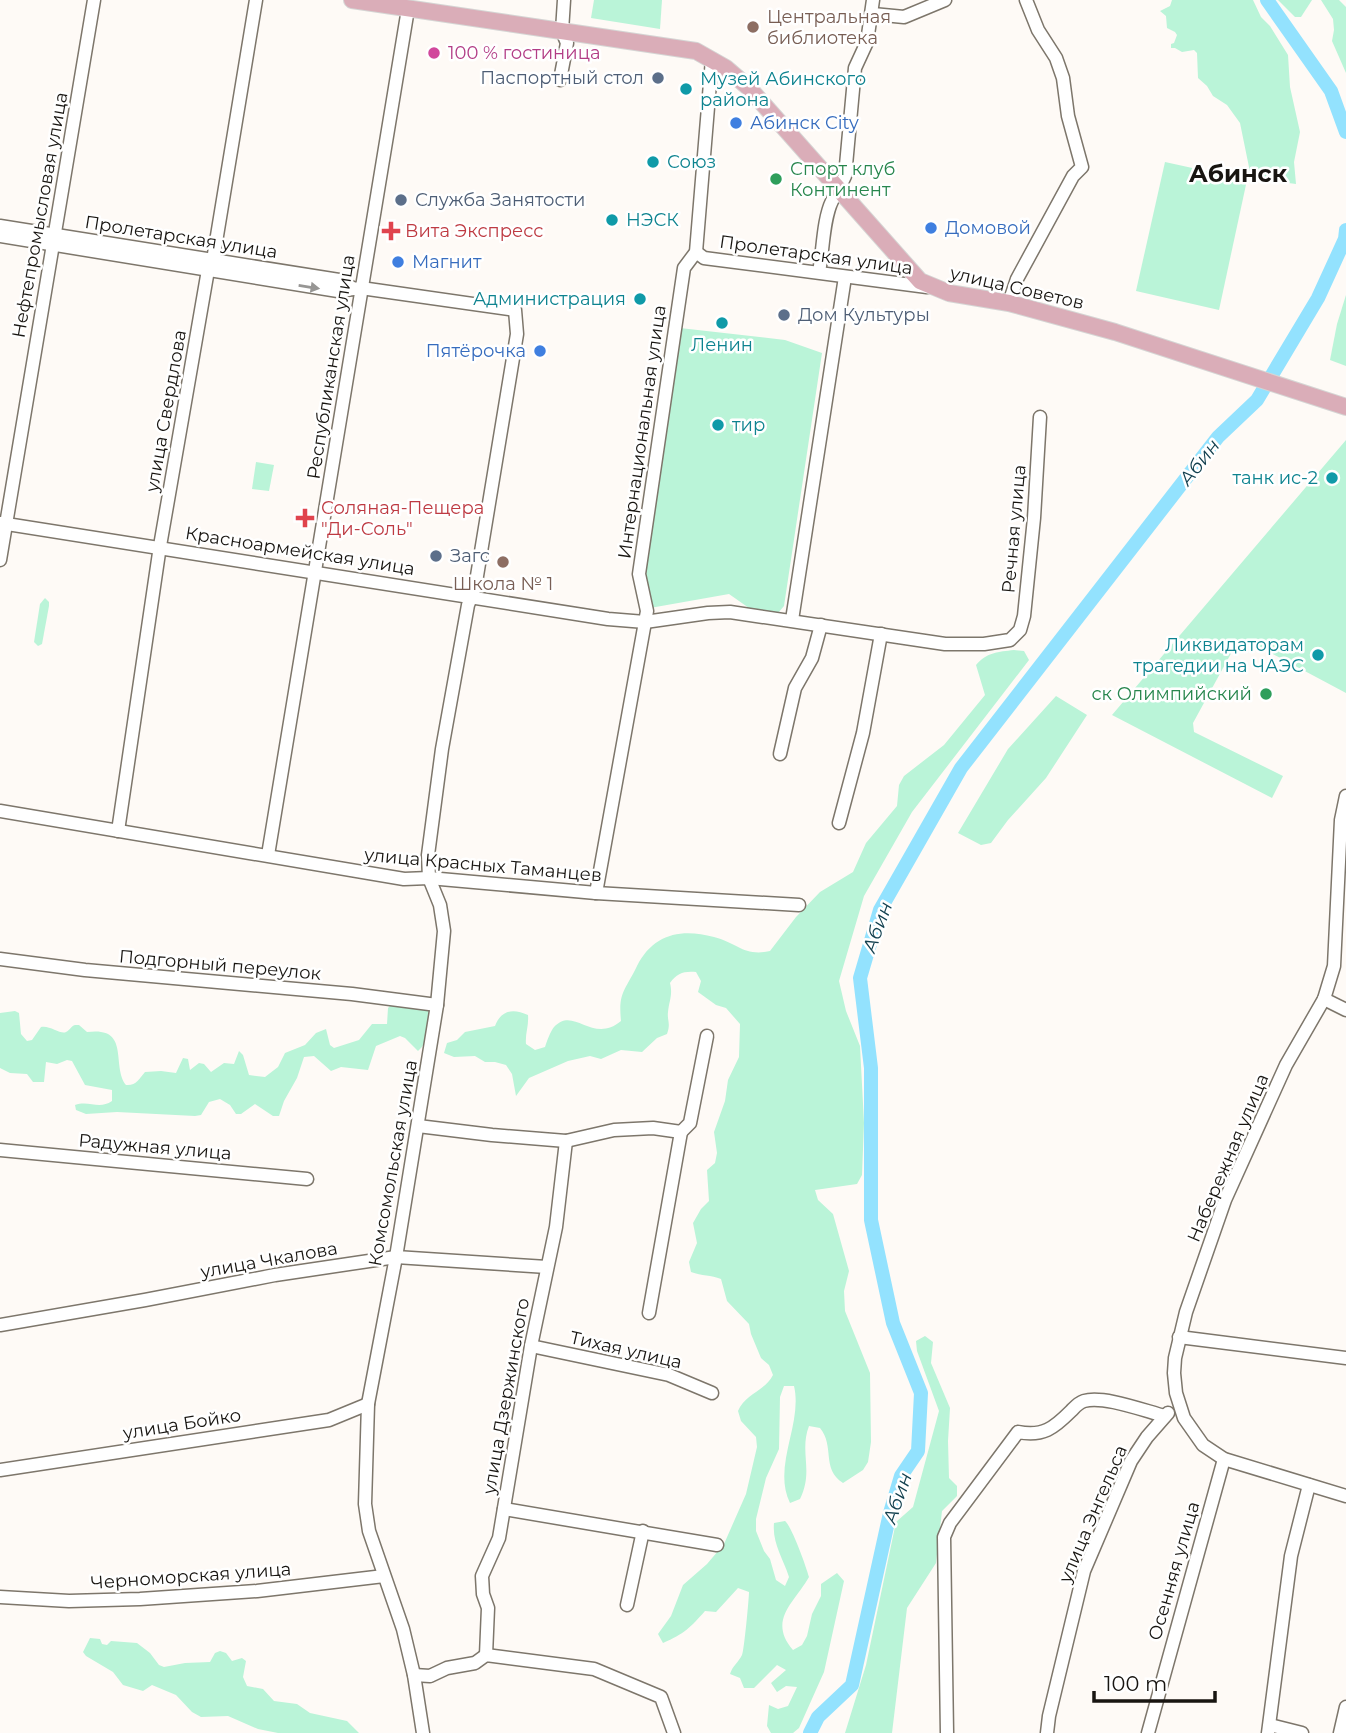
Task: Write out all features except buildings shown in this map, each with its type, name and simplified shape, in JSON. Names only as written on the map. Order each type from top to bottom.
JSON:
[{"type":"main road","name":"улица Советов","points":[[352,0],[696,51],[712,59],[741,81],[773,112],[914,276],[935,288],[949,293],[1009,303],[1115,332],[1346,407]]},
{"type":"street","name":"Нефтепромысловая улица","points":[[0,560],[3,523],[94,0]]},
{"type":"street","name":"улица Свердлова","points":[[118,831],[160,546],[256,0]]},
{"type":"street","points":[[560,80],[567,43],[562,31],[564,0]]},
{"type":"street","points":[[819,272],[828,215],[845,176],[855,68],[867,42],[873,0]]},
{"type":"street","points":[[873,14],[904,17],[945,0]]},
{"type":"street","points":[[1009,303],[1017,279],[1073,176],[1082,167],[1068,116],[1060,68],[1038,30],[1026,0]]},
{"type":"street","name":"Республиканская улица","points":[[268,855],[357,289],[408,9]]},
{"type":"street","name":"Интернациональная улица","points":[[597,893],[648,611],[639,574],[684,268],[695,252],[712,59]]},
{"type":"street","name":"Пролетарская улица","points":[[0,226],[53,240]]},
{"type":"street","name":"Пролетарская улица","points":[[0,236],[53,240],[211,265],[338,279],[357,289],[515,310]]},
{"type":"street","name":"Пролетарская улица","points":[[695,252],[704,258],[935,288]]},
{"type":"street","points":[[792,620],[845,277]]},
{"type":"street","name":"Комсомольская улица","points":[[423,1733],[414,1675],[403,1629],[369,1531],[365,1504],[368,1404],[396,1257],[437,1006],[444,931],[440,905],[429,878],[428,855],[442,749],[468,605],[472,597],[517,334],[515,310]]},
{"type":"street","name":"Речная улица","points":[[1010,640],[1020,630],[1024,616],[1034,518],[1040,417]]},
{"type":"street","name":"Красноармейская улица","points":[[3,523],[608,619],[645,622],[708,612],[730,612],[945,644],[984,644],[1010,640]]},
{"type":"street","points":[[780,754],[795,688],[812,658],[821,625]]},
{"type":"street","points":[[839,823],[863,733],[881,634]]},
{"type":"street","name":"Набережная улица","points":[[1178,1403],[1174,1373],[1179,1337],[1225,1200],[1286,1065],[1324,999],[1334,966],[1341,820],[1346,796]]},
{"type":"street","name":"улица Красных Таманцев","points":[[0,811],[404,879],[429,878],[597,893],[799,905]]},
{"type":"street","name":"Подгорный переулок","points":[[0,959],[85,970],[352,994],[437,1006]]},
{"type":"street","points":[[1324,999],[1346,1010]]},
{"type":"street","points":[[649,1313],[681,1132],[690,1123],[707,1036]]},
{"type":"street","points":[[418,1126],[566,1141],[614,1130],[653,1128],[681,1132]]},
{"type":"street","name":"улица Дзержинского","points":[[486,1655],[488,1608],[483,1594],[482,1576],[499,1538],[531,1346],[556,1227],[566,1141]]},
{"type":"street","name":"Радужная улица","points":[[0,1150],[307,1179]]},
{"type":"street","name":"улица Чкалова","points":[[0,1325],[275,1275],[396,1257],[547,1267]]},
{"type":"street","points":[[1179,1337],[1346,1358]]},
{"type":"street","name":"Тихая улица","points":[[531,1346],[669,1375],[712,1393]]},
{"type":"street","points":[[947,1733],[944,1537],[956,1514],[1018,1432],[1041,1434],[1055,1427],[1078,1404],[1086,1400],[1103,1401],[1165,1416]]},
{"type":"street","points":[[1178,1403],[1191,1431],[1203,1445],[1224,1459],[1346,1496]]},
{"type":"street","name":"улица Энгельса","points":[[1047,1733],[1084,1571],[1131,1461],[1147,1437],[1178,1403]]},
{"type":"street","name":"улица Бойко","points":[[0,1469],[329,1420],[368,1404]]},
{"type":"street","name":"Осенняя улица","points":[[1148,1733],[1224,1459]]},
{"type":"street","points":[[1302,1733],[1269,1729],[1292,1556],[1309,1485]]},
{"type":"street","points":[[504,1509],[717,1545]]},
{"type":"street","points":[[627,1605],[643,1531]]},
{"type":"street","name":"Черноморская улица","points":[[0,1597],[69,1601],[140,1599],[257,1591],[384,1576]]},
{"type":"street","points":[[414,1675],[430,1676],[447,1668],[475,1663],[486,1655],[594,1670],[662,1698],[674,1733]]},
{"type":"street","points":[[1340,1733],[1346,1707]]},
{"type":"green space","points":[[594,0],[662,0],[660,29],[591,18]]},
{"type":"green space","points":[[1172,0],[1253,0],[1261,17],[1270,26],[1288,55],[1290,87],[1300,132],[1294,162],[1296,184],[1266,180],[1250,172],[1240,123],[1227,105],[1213,96],[1198,78],[1197,53],[1194,50],[1182,52],[1171,48],[1177,35],[1167,28],[1166,16],[1160,11],[1170,6]]},
{"type":"green space","points":[[1278,0],[1312,0],[1301,17],[1295,17]]},
{"type":"green space","points":[[1321,0],[1339,0],[1346,7],[1346,73],[1332,41],[1333,19]]},
{"type":"green space","points":[[1165,162],[1247,180],[1219,310],[1136,291]]},
{"type":"green space","points":[[1346,295],[1346,366],[1330,360]]},
{"type":"green space","points":[[680,328],[785,340],[822,353],[784,606],[778,613],[749,608],[729,594],[650,608],[643,573]]},
{"type":"green space","points":[[1346,440],[1346,693],[1254,644],[1234,648],[1193,723],[1194,732],[1283,776],[1272,798],[1112,715]]},
{"type":"green space","points":[[256,462],[274,465],[269,491],[252,489]]},
{"type":"green space","points":[[45,598],[49,606],[42,644],[38,646],[34,642],[40,604]]},
{"type":"green space","points":[[1014,650],[1024,651],[1029,660],[912,812],[864,896],[839,981],[846,1011],[860,1046],[864,1123],[862,1175],[857,1184],[815,1190],[818,1200],[833,1214],[849,1271],[844,1291],[845,1311],[870,1373],[871,1442],[868,1462],[863,1470],[843,1483],[832,1471],[827,1442],[820,1428],[809,1426],[805,1444],[804,1489],[800,1499],[790,1503],[784,1474],[796,1400],[794,1386],[784,1386],[780,1397],[779,1449],[766,1478],[756,1519],[756,1531],[770,1559],[776,1580],[785,1586],[789,1577],[776,1544],[774,1523],[785,1521],[809,1577],[783,1620],[786,1639],[793,1650],[802,1645],[807,1636],[812,1614],[821,1596],[821,1584],[837,1573],[844,1581],[824,1672],[799,1728],[793,1733],[771,1733],[767,1726],[769,1705],[778,1709],[788,1706],[797,1687],[786,1686],[777,1692],[771,1683],[786,1670],[777,1665],[754,1688],[744,1688],[740,1678],[730,1674],[743,1652],[749,1592],[738,1588],[716,1612],[705,1611],[687,1630],[670,1640],[663,1643],[658,1634],[671,1616],[683,1585],[707,1564],[724,1544],[746,1494],[757,1447],[756,1437],[741,1421],[738,1411],[745,1400],[765,1385],[773,1375],[769,1365],[761,1358],[749,1324],[727,1301],[721,1279],[691,1272],[689,1262],[697,1243],[693,1223],[709,1201],[707,1170],[715,1163],[717,1153],[714,1132],[725,1101],[728,1080],[739,1057],[740,1024],[726,1008],[716,1005],[698,992],[701,981],[696,972],[688,972],[681,973],[670,983],[667,1034],[657,1038],[642,1052],[621,1050],[601,1059],[590,1056],[568,1061],[529,1078],[516,1096],[512,1074],[506,1065],[485,1062],[475,1056],[454,1057],[444,1053],[447,1043],[457,1040],[465,1032],[495,1026],[504,1014],[513,1011],[528,1015],[526,1044],[535,1050],[545,1047],[554,1027],[561,1021],[569,1020],[592,1028],[611,1027],[621,1021],[623,992],[644,955],[660,940],[669,936],[702,934],[747,951],[770,951],[796,917],[820,892],[853,872],[866,843],[897,806],[899,785],[904,776],[944,745],[985,695],[976,665],[989,655]]},
{"type":"green space","points":[[1056,696],[1087,715],[1046,778],[991,843],[981,845],[958,833],[1008,749]]},
{"type":"green space","points":[[392,1004],[427,1008],[431,1011],[426,1038],[418,1051],[400,1036],[376,1046],[368,1070],[341,1067],[331,1071],[314,1056],[304,1057],[279,1116],[273,1116],[255,1104],[241,1114],[236,1114],[230,1105],[220,1099],[209,1102],[201,1115],[195,1116],[117,1112],[86,1114],[76,1110],[75,1105],[107,1104],[112,1101],[112,1090],[85,1085],[72,1061],[57,1064],[46,1062],[44,1082],[33,1082],[27,1074],[10,1073],[0,1068],[0,1013],[19,1013],[21,1034],[27,1041],[32,1040],[41,1027],[64,1033],[79,1025],[87,1032],[110,1035],[115,1041],[122,1077],[126,1085],[129,1085],[137,1082],[145,1072],[176,1073],[183,1058],[188,1059],[190,1070],[199,1063],[204,1064],[211,1072],[224,1063],[234,1064],[239,1051],[243,1055],[249,1075],[265,1077],[278,1067],[285,1053],[305,1045],[316,1033],[326,1029],[330,1045],[334,1048],[359,1040],[372,1024],[387,1024],[388,1008]]},
{"type":"green space","points":[[925,1336],[933,1342],[931,1363],[950,1408],[949,1478],[957,1486],[957,1496],[942,1511],[936,1563],[907,1608],[892,1733],[845,1733],[866,1665],[896,1522],[913,1507],[939,1411],[917,1351],[916,1341]]},
{"type":"green space","points":[[90,1638],[100,1639],[102,1644],[107,1645],[111,1641],[137,1643],[164,1667],[210,1662],[215,1653],[220,1651],[226,1653],[232,1661],[242,1658],[246,1661],[243,1677],[247,1686],[263,1689],[274,1701],[297,1704],[310,1713],[347,1721],[359,1733],[278,1733],[258,1729],[228,1716],[201,1717],[192,1712],[176,1695],[152,1685],[143,1691],[123,1685],[113,1672],[83,1652]]},
{"type":"waterway","name":"Абин","points":[[1267,0],[1331,91],[1346,132]]},
{"type":"waterway","name":"Абин","points":[[810,1733],[818,1717],[852,1685],[890,1513],[901,1476],[918,1451],[921,1393],[893,1323],[871,1220],[871,1068],[860,978],[880,910],[961,768],[1218,437],[1257,400],[1318,298],[1345,239],[1346,230]]},
{"type":"place","name":"Центральная библиотека","points":[[753,27]]},
{"type":"place","name":"100 % гостиница","points":[[434,53]]},
{"type":"place","name":"Паспортный стол","points":[[658,78]]},
{"type":"place","name":"Музей Абинского района","points":[[686,89]]},
{"type":"place","name":"Абинск City","points":[[736,123]]},
{"type":"place","name":"Союз","points":[[653,162]]},
{"type":"place","name":"Спорт клуб Континент","points":[[776,179]]},
{"type":"place","name":"Служба Занятости","points":[[401,200]]},
{"type":"place","name":"НЭСК","points":[[612,220]]},
{"type":"place","name":"Домовой","points":[[931,228]]},
{"type":"place","name":"Вита Экспресс","points":[[391,231]]},
{"type":"place","name":"Магнит","points":[[398,262]]},
{"type":"place","name":"Администрация","points":[[640,299]]},
{"type":"place","name":"Дом Культуры","points":[[784,315]]},
{"type":"place","name":"Ленин","points":[[722,323]]},
{"type":"place","name":"Пятёрочка","points":[[540,351]]},
{"type":"place","name":"тир","points":[[718,425]]},
{"type":"place","name":"танк ис-2","points":[[1332,478]]},
{"type":"place","name":"Соляная-Пещера \"Ди-Соль\"","points":[[305,518]]},
{"type":"place","name":"Загс","points":[[436,556]]},
{"type":"place","name":"Школа № 1","points":[[503,562]]},
{"type":"place","name":"Ликвидаторам трагедии на ЧАЭС","points":[[1318,655]]},
{"type":"place","name":"ск Олимпийский","points":[[1266,694]]},
{"type":"district","name":"Абинск","points":[[1238,174]]}]
